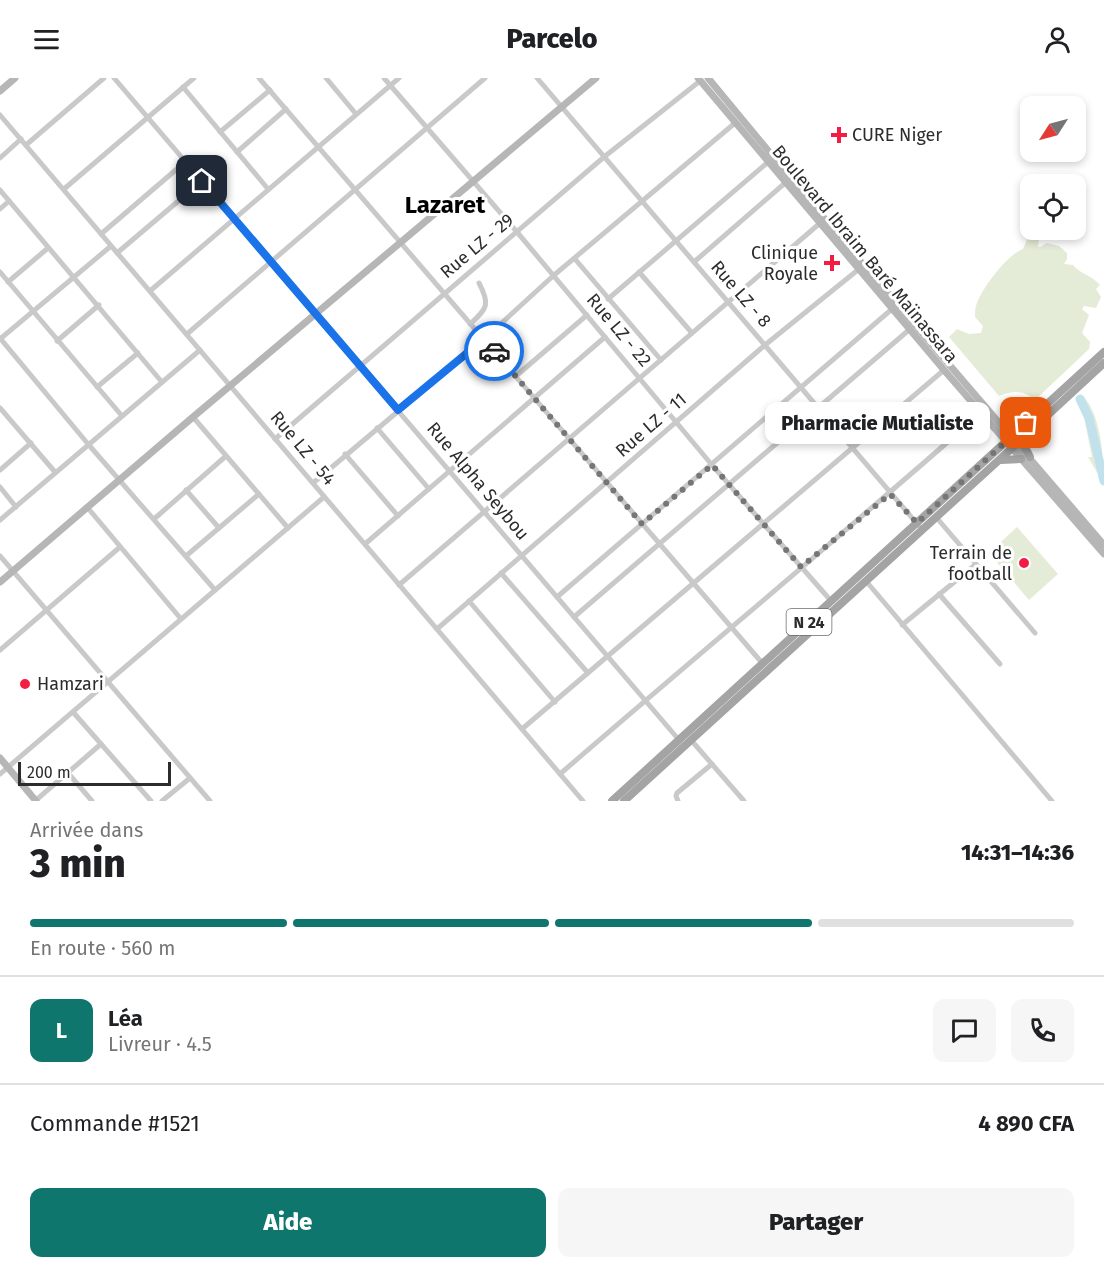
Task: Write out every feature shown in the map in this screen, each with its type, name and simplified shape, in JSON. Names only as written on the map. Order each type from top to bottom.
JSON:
[{"type":"main road","points":[[0,91],[15,78]]},
{"type":"main road","points":[[0,582],[596,78]]},
{"type":"main road","name":"Boulevard Ibraim Baré Maïnassara","points":[[702,79],[735,123],[819,224],[981,413],[1009,439]]},
{"type":"main road","name":"Boulevard Ibraim Baré Maïnassara","points":[[702,79],[843,241],[1015,446]]},
{"type":"main road","name":"N 24","points":[[624,801],[866,581],[1009,439],[1104,352]]},
{"type":"main road","name":"N 24","points":[[612,801],[832,602],[919,526],[936,517],[1104,363]]},
{"type":"main road","points":[[1026,436],[1025,447],[1030,457]]},
{"type":"main road","points":[[1015,446],[1030,457],[1104,544]]},
{"type":"main road","points":[[1015,446],[1021,459],[1104,554]]},
{"type":"main road","points":[[999,460],[1021,459]]},
{"type":"main road","points":[[0,759],[36,801]]},
{"type":"street","points":[[26,145],[104,78]]},
{"type":"street","name":"Rue Alpha Seybou","points":[[114,78],[679,740]]},
{"type":"street","points":[[64,189],[194,78]]},
{"type":"street","points":[[259,78],[764,664]]},
{"type":"street","points":[[326,78],[356,114]]},
{"type":"street","name":"Rue LZ - 22","points":[[384,78],[517,232],[712,465],[832,602]]},
{"type":"street","points":[[150,291],[399,78]]},
{"type":"street","points":[[187,334],[485,78]]},
{"type":"street","name":"Rue LZ - 8","points":[[537,78],[919,526]]},
{"type":"street","name":"Rue LZ - 29","points":[[275,438],[604,157],[702,79]]},
{"type":"street","points":[[183,87],[268,189]]},
{"type":"street","points":[[220,132],[270,90]]},
{"type":"street","points":[[237,152],[286,109]]},
{"type":"street","name":"Rue LZ - 54","points":[[0,115],[583,801]]},
{"type":"street","points":[[313,483],[735,123]]},
{"type":"street","points":[[0,158],[21,139]]},
{"type":"street","points":[[102,234],[185,162]]},
{"type":"street","points":[[608,299],[768,163]]},
{"type":"street","points":[[117,252],[202,181]]},
{"type":"street","points":[[694,262],[785,183]]},
{"type":"street","points":[[0,190],[161,381]]},
{"type":"street","points":[[0,209],[9,201]]},
{"type":"street","points":[[399,585],[819,224]]},
{"type":"street","points":[[111,246],[0,338],[88,444],[215,590]]},
{"type":"street","points":[[8,282],[48,248]]},
{"type":"street","points":[[575,259],[661,360]]},
{"type":"street","name":"Rue LZ - 11","points":[[437,629],[765,345],[859,269]]},
{"type":"street","points":[[0,272],[122,416]]},
{"type":"street","points":[[639,272],[693,333]]},
{"type":"street","points":[[471,324],[486,307],[487,302],[478,283]]},
{"type":"street","points":[[57,340],[99,305]]},
{"type":"street","points":[[558,597],[892,309]]},
{"type":"street","points":[[516,376],[587,315]]},
{"type":"street","points":[[574,616],[910,329]]},
{"type":"street","points":[[365,544],[605,337]]},
{"type":"street","points":[[0,520],[200,350]]},
{"type":"street","points":[[97,387],[138,353]]},
{"type":"street","points":[[522,729],[944,370]]},
{"type":"street","points":[[0,408],[55,472]]},
{"type":"street","points":[[560,774],[801,567],[890,494],[981,413]]},
{"type":"street","points":[[193,417],[288,528]]},
{"type":"street","points":[[377,428],[429,489]]},
{"type":"street","points":[[0,470],[31,443]]},
{"type":"street","points":[[345,454],[398,516]]},
{"type":"street","points":[[154,519],[226,456]]},
{"type":"street","points":[[0,487],[16,507]]},
{"type":"street","points":[[186,490],[219,528]]},
{"type":"street","points":[[186,556],[258,494]]},
{"type":"street","points":[[0,774],[324,496]]},
{"type":"street","points":[[87,507],[181,619]]},
{"type":"street","points":[[936,517],[1035,633]]},
{"type":"street","points":[[0,650],[120,547]]},
{"type":"street","points":[[0,555],[210,801]]},
{"type":"street","points":[[902,625],[975,564]]},
{"type":"street","points":[[501,573],[588,674]]},
{"type":"street","points":[[866,581],[1052,801]]},
{"type":"street","points":[[939,594],[1000,664]]},
{"type":"street","points":[[469,601],[555,702]]},
{"type":"street","points":[[73,712],[151,801]]},
{"type":"street","points":[[691,740],[744,801]]},
{"type":"street","points":[[36,801],[101,744]]},
{"type":"street","points":[[678,801],[677,793],[712,765]]},
{"type":"street","points":[[68,774],[92,801]]},
{"type":"street","points":[[162,801],[189,777]]},
{"type":"green space","points":[[1027,240],[1039,240],[1038,246],[1040,247],[1047,243],[1059,246],[1067,253],[1064,264],[1073,265],[1097,282],[1100,285],[1096,289],[1101,297],[1096,308],[1084,306],[1082,309],[1089,315],[1082,333],[1090,342],[1089,349],[1035,400],[1027,394],[1018,392],[999,396],[949,337],[957,329],[969,334],[981,333],[983,326],[975,317],[980,296],[996,272],[1023,249]]},
{"type":"green space","points":[[1083,396],[1098,425],[1104,484],[1088,457],[1092,457],[1080,399]]},
{"type":"green space","name":"Terrain de football","points":[[1017,527],[1058,574],[1029,600],[989,553]]},
{"type":"waterway","points":[[1080,399],[1089,418],[1104,481]]},
{"type":"way so far","points":[[494,351],[642,524],[712,465],[765,523],[801,567],[890,494],[917,523],[1026,423]]},
{"type":"place","name":"CURE Niger","points":[[839,135]]},
{"type":"place","name":"Clinique Royale","points":[[832,263]]},
{"type":"place","name":"Pharmacie Mutialiste","points":[[1026,423]]},
{"type":"place","name":"Terrain de football","points":[[1024,563]]},
{"type":"place","name":"Hamzari","points":[[25,684]]},
{"type":"district","name":"Lazaret","points":[[445,205]]},
{"type":"route","points":[[202,181],[398,410],[484,339],[494,351]]}]
